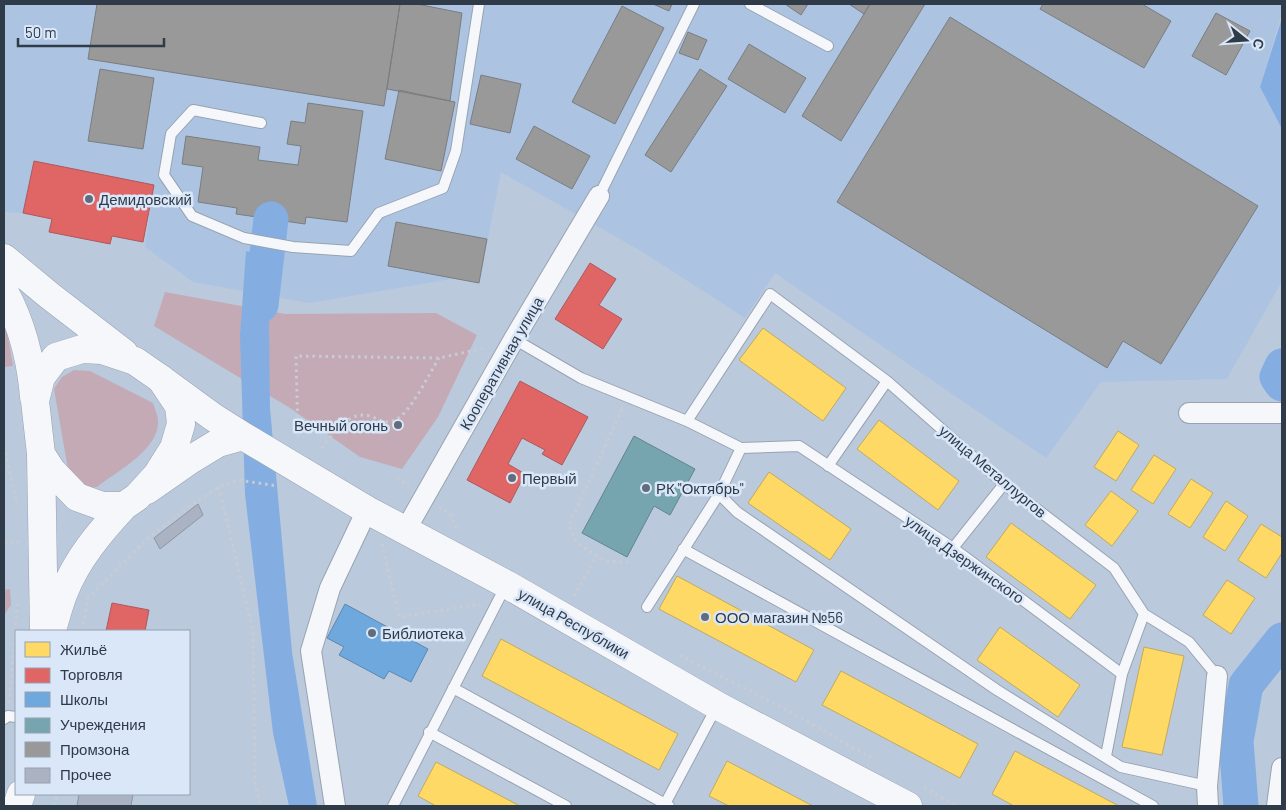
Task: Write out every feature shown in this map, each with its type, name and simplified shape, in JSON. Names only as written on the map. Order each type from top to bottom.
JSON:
[{"type":"main road","points":[[4,258],[131,359],[161,379],[179,406],[181,424],[174,448],[158,475],[100,532],[80,561],[64,593],[52,630]]},
{"type":"main road","points":[[4,291],[25,342],[32,370],[41,454],[44,630]]},
{"type":"main road","points":[[35,400],[41,377],[56,357],[82,350],[102,350],[131,359]]},
{"type":"main road","name":"улица Республики","points":[[161,379],[213,417],[366,510],[393,537],[506,584],[718,706],[912,795]]},
{"type":"main road","points":[[41,454],[52,471],[77,497],[102,506],[130,501],[218,443],[243,436]]},
{"type":"street","name":"Кооперативная улица","points":[[393,537],[425,496],[514,339],[599,196]]},
{"type":"street","points":[[1188,413],[1279,413]]},
{"type":"street","points":[[335,806],[311,651],[330,588],[366,510]]},
{"type":"street","name":"улица Металлургов","points":[[1208,806],[1207,786],[1217,676]]},
{"type":"street","points":[[1277,806],[1282,768]]},
{"type":"lane","points":[[261,123],[193,110],[171,134],[164,175],[192,216],[244,238],[293,247],[351,251],[379,213],[443,188],[456,151],[479,4]]},
{"type":"lane","points":[[599,196],[694,4]]},
{"type":"lane","points":[[750,4],[828,46]]},
{"type":"lane","name":"улица Металлургов","points":[[687,421],[770,294],[887,381],[1004,484],[1114,568],[1144,614],[1189,642],[1217,676]]},
{"type":"lane","points":[[514,339],[580,378],[687,421],[741,448],[719,494],[647,607]]},
{"type":"lane","points":[[828,466],[887,381]]},
{"type":"lane","name":"улица Дзержинского","points":[[741,448],[798,446],[953,548],[1122,674]]},
{"type":"lane","points":[[953,548],[1004,484]]},
{"type":"lane","points":[[719,494],[737,512],[989,684],[1121,767],[1207,786]]},
{"type":"lane","points":[[683,549],[1152,806]]},
{"type":"lane","points":[[393,806],[506,584]]},
{"type":"lane","points":[[1106,756],[1122,674],[1144,614]]},
{"type":"lane","points":[[453,688],[667,805],[718,706]]},
{"type":"lane","points":[[430,732],[566,806]]},
{"type":"path","points":[[298,437],[296,356],[439,358],[486,348]]},
{"type":"path","points":[[322,448],[337,428],[354,416],[368,415],[386,423],[396,420],[408,410],[439,358]]},
{"type":"path","points":[[627,397],[569,525],[576,542],[597,555],[606,560],[632,563]]},
{"type":"path","points":[[4,446],[17,505]]},
{"type":"path","points":[[397,478],[451,515],[455,530],[464,534]]},
{"type":"path","points":[[82,630],[88,598],[147,539],[197,501],[219,486],[238,480],[280,486]]},
{"type":"path","points":[[219,486],[253,632],[255,784],[262,806]]},
{"type":"path","points":[[19,532],[20,549]]},
{"type":"path","points":[[393,537],[399,617],[481,604]]},
{"type":"path","points":[[4,543],[20,541]]},
{"type":"path","points":[[577,591],[597,555]]},
{"type":"path","points":[[16,630],[19,594]]},
{"type":"path","points":[[9,718],[15,644]]},
{"type":"path","points":[[672,652],[779,706],[882,764]]},
{"type":"path","points":[[912,795],[957,806]]},
{"type":"shaded area","points":[[4,4],[1282,4],[1282,13],[1260,87],[1282,129],[1282,281],[1227,379],[1101,382],[1046,458],[775,273],[745,318],[641,251],[501,172],[481,274],[309,303],[193,282],[145,247],[154,185],[34,161],[23,213],[4,212]]},
{"type":"shaded area","points":[[165,292],[285,314],[436,313],[477,335],[438,417],[402,469],[360,457],[290,408],[154,326]]},
{"type":"shaded area","points":[[4,315],[13,366],[4,367]]},
{"type":"shaded area","points":[[74,370],[90,371],[153,403],[158,417],[156,432],[152,441],[135,459],[97,487],[86,488],[69,475],[54,389],[62,377]]},
{"type":"shaded area","points":[[10,589],[11,605],[4,615],[4,590]]},
{"type":"water","points":[[1282,18],[1282,129],[1260,87]]},
{"type":"water","points":[[246,251],[276,258],[269,325],[270,408],[292,652],[317,806],[289,806],[273,733],[245,494],[240,336]]},
{"type":"building: Жильё","points":[[763,328],[846,388],[823,421],[739,360]]},
{"type":"building: Жильё","points":[[879,420],[959,481],[938,510],[857,449]]},
{"type":"building: Жильё","points":[[1118,431],[1139,445],[1116,481],[1094,467]]},
{"type":"building: Жильё","points":[[1154,455],[1176,469],[1153,504],[1131,490]]},
{"type":"building: Жильё","points":[[769,472],[851,529],[830,560],[748,503]]},
{"type":"building: Жильё","points":[[1191,479],[1213,493],[1190,528],[1168,514]]},
{"type":"building: Жильё","points":[[1111,491],[1138,511],[1112,546],[1085,525]]},
{"type":"building: Жильё","points":[[1226,501],[1248,516],[1225,551],[1203,537]]},
{"type":"building: Жильё","points":[[1011,523],[1096,585],[1070,619],[986,557]]},
{"type":"building: Жильё","points":[[1261,524],[1282,537],[1282,553],[1266,578],[1238,560]]},
{"type":"building: Жильё","points":[[677,576],[814,650],[796,682],[659,609]]},
{"type":"building: Жильё","points":[[1227,580],[1255,598],[1231,634],[1203,615]]},
{"type":"building: Жильё","points":[[1000,627],[1080,685],[1058,717],[977,660]]},
{"type":"building: Жильё","points":[[501,639],[678,734],[659,770],[482,676]]},
{"type":"building: Жильё","points":[[1144,647],[1184,656],[1162,755],[1122,747]]},
{"type":"building: Жильё","points":[[841,671],[978,744],[960,778],[822,705]]},
{"type":"building: Жильё","points":[[1015,751],[1119,806],[1014,806],[992,794]]},
{"type":"building: Жильё","points":[[727,761],[813,806],[729,806],[709,796]]},
{"type":"building: Жильё","points":[[436,762],[520,806],[436,806],[418,796]]},
{"type":"building: Торговля","name":"Демидовский","points":[[34,161],[154,185],[143,242],[112,236],[110,244],[49,232],[52,219],[23,213]]},
{"type":"building: Торговля","points":[[590,263],[616,279],[599,305],[622,319],[603,349],[555,319]]},
{"type":"building: Торговля","points":[[520,381],[588,417],[562,465],[542,454],[545,450],[522,438],[508,464],[525,474],[510,503],[467,480]]},
{"type":"building: Торговля","points":[[112,603],[149,610],[145,630],[106,630]]},
{"type":"building: Школы","points":[[345,604],[428,649],[411,682],[389,671],[384,679],[339,655],[344,647],[327,638]]},
{"type":"building: Учреждения","name":"РК \"Октябрь\"","points":[[634,436],[695,469],[670,515],[654,506],[627,557],[582,533]]},
{"type":"building: Промзона","points":[[97,4],[400,4],[384,106],[88,59]]},
{"type":"building: Промзона","points":[[400,4],[417,4],[462,13],[450,101],[387,89]]},
{"type":"building: Промзона","points":[[653,4],[672,4],[669,11]]},
{"type":"building: Промзона","points":[[785,4],[808,4],[801,15]]},
{"type":"building: Промзона","points":[[849,4],[870,4],[864,14]]},
{"type":"building: Промзона","points":[[870,4],[925,4],[841,141],[802,116]]},
{"type":"building: Промзона","points":[[1043,4],[1142,4],[1171,21],[1144,68],[1040,9]]},
{"type":"building: Промзона","points":[[622,6],[664,28],[615,124],[572,102]]},
{"type":"building: Промзона","points":[[1216,13],[1250,31],[1226,75],[1192,56]]},
{"type":"building: Промзона","points":[[950,17],[1258,206],[1161,364],[1123,341],[1107,368],[837,202]]},
{"type":"building: Промзона","points":[[688,32],[707,40],[698,60],[679,53]]},
{"type":"building: Промзона","points":[[749,44],[806,78],[785,113],[728,79]]},
{"type":"building: Промзона","points":[[100,69],[154,78],[143,149],[88,141]]},
{"type":"building: Промзона","points":[[700,69],[727,86],[671,172],[645,155]]},
{"type":"building: Промзона","points":[[481,75],[521,84],[510,133],[470,124]]},
{"type":"building: Промзона","points":[[399,90],[455,102],[441,171],[385,159]]},
{"type":"building: Промзона","points":[[308,103],[363,111],[347,222],[306,217],[305,224],[236,214],[237,208],[198,202],[203,167],[182,164],[186,136],[260,147],[258,160],[298,165],[301,146],[287,144],[291,121],[305,123]]},
{"type":"building: Промзона","points":[[534,126],[590,156],[572,189],[516,159]]},
{"type":"building: Промзона","points":[[396,222],[487,239],[479,283],[388,266]]},
{"type":"building: Прочее","points":[[198,504],[203,515],[160,549],[154,538]]},
{"type":"building: Прочее","points":[[79,795],[133,795],[131,806],[77,806]]},
{"type":"waterway","points":[[261,305],[271,219]]},
{"type":"waterway","points":[[1282,366],[1277,377],[1282,384]]},
{"type":"waterway","points":[[1241,806],[1236,741],[1246,685],[1282,640]]},
{"type":"place","name":"Демидовский","points":[[89,199]]},
{"type":"place","name":"Вечный огонь","points":[[398,425]]},
{"type":"place","name":"Первый","points":[[512,478]]},
{"type":"place","name":"РК \"Октябрь\"","points":[[646,488]]},
{"type":"place","name":"ООО магазин №56","points":[[705,617]]},
{"type":"place","name":"Библиотека","points":[[372,633]]}]
